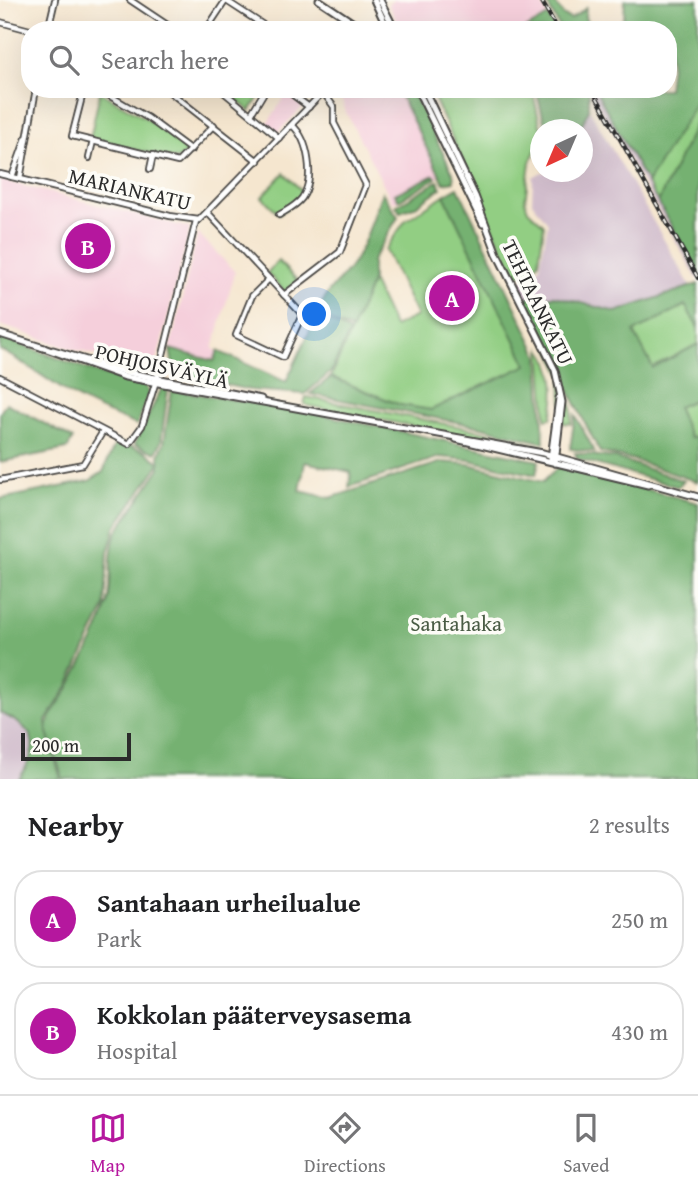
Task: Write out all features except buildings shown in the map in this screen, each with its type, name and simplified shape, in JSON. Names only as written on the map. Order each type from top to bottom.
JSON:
[{"type":"main road","points":[[319,0],[350,21]]},
{"type":"main road","points":[[378,1],[386,21]]},
{"type":"main road","name":"TEHTAANKATU","points":[[421,98],[555,370],[561,420],[553,459]]},
{"type":"main road","name":"TEHTAANKATU","points":[[428,98],[475,196],[485,227]]},
{"type":"main road","name":"POHJOISVÄYLÄ","points":[[0,334],[156,381],[441,435],[553,459],[698,497]]},
{"type":"street","points":[[50,21],[55,0]]},
{"type":"street","points":[[130,0],[162,21]]},
{"type":"street","points":[[212,21],[226,0],[258,21]]},
{"type":"street","points":[[0,22],[21,28]]},
{"type":"street","points":[[20,179],[34,98]]},
{"type":"street","points":[[82,98],[72,136],[178,162],[214,125]]},
{"type":"street","points":[[114,98],[148,117],[191,150]]},
{"type":"street","points":[[179,98],[258,160]]},
{"type":"street","points":[[231,98],[279,138]]},
{"type":"street","points":[[251,114],[261,98]]},
{"type":"street","points":[[297,98],[309,107]]},
{"type":"street","name":"MARIANKATU","points":[[0,174],[196,221],[208,213],[317,98]]},
{"type":"street","points":[[284,295],[340,253],[366,185],[334,123],[334,107],[328,98]]},
{"type":"street","points":[[279,215],[299,202],[307,184],[305,143],[292,125]]},
{"type":"street","points":[[12,177],[26,137]]},
{"type":"street","points":[[89,158],[93,141]]},
{"type":"street","points":[[150,169],[153,155]]},
{"type":"street","points":[[208,213],[284,295],[302,315],[283,357],[236,335],[252,296],[269,279]]},
{"type":"street","points":[[0,377],[102,433],[129,444],[133,441],[142,426],[156,381],[196,221]]},
{"type":"street","points":[[0,480],[83,464],[102,433]]},
{"type":"shaded area","points":[[394,0],[539,0],[548,16],[539,21],[396,21],[388,4]]},
{"type":"shaded area","points":[[284,98],[292,98],[303,107],[277,133],[266,125]]},
{"type":"shaded area","points":[[341,98],[401,98],[440,176],[393,203]]},
{"type":"shaded area","points":[[594,98],[599,98],[698,273],[698,280]]},
{"type":"shaded area","points":[[589,109],[691,287],[616,312],[555,296],[525,298],[517,282],[536,272],[540,266],[548,223],[532,202],[533,182],[593,182],[593,119],[584,119]]},
{"type":"shaded area","points":[[0,180],[190,228],[155,368],[75,350],[0,325]]},
{"type":"shaded area","points":[[198,233],[235,272],[213,349],[218,351],[215,361],[170,349]]},
{"type":"shaded area","points":[[0,713],[20,722],[31,733],[33,754],[19,779],[0,779]]},
{"type":"green space","points":[[545,0],[553,0],[564,16],[571,19],[586,8],[587,21],[556,21]]},
{"type":"green space","points":[[625,0],[698,0],[698,100],[647,183],[600,98],[677,98],[677,21],[621,21]]},
{"type":"green space","points":[[99,98],[110,98],[149,120],[188,150],[179,159],[174,159],[90,139]]},
{"type":"green space","points":[[234,98],[258,98],[250,111]]},
{"type":"green space","points":[[402,98],[416,98],[453,173],[454,181],[444,183]]},
{"type":"green space","points":[[434,98],[534,98],[539,119],[530,119],[530,162],[525,201],[528,210],[544,225],[539,261],[533,271],[515,276]]},
{"type":"green space","points":[[538,98],[589,98],[589,109],[584,119],[544,119]]},
{"type":"green space","points":[[698,100],[698,120],[658,202],[647,183]]},
{"type":"green space","points":[[698,120],[698,273],[658,202]]},
{"type":"green space","points":[[284,173],[303,192],[297,201],[279,214],[262,197]]},
{"type":"green space","points":[[434,175],[436,178],[399,200],[395,194]]},
{"type":"green space","points":[[438,181],[441,188],[414,207],[400,212],[396,206]]},
{"type":"green space","points":[[458,187],[539,356],[544,443],[482,427],[310,394],[331,377],[400,405],[431,410],[527,365],[444,195]]},
{"type":"green space","points":[[382,192],[398,217],[372,261],[372,281],[352,329],[336,324],[319,311],[327,295],[351,266],[360,250]]},
{"type":"green space","points":[[444,195],[528,365],[431,410],[400,405],[331,377],[372,281],[394,327],[417,316],[385,250],[405,221]]},
{"type":"green space","points":[[278,261],[298,281],[285,292],[267,273]]},
{"type":"green space","points":[[698,284],[698,328],[685,305],[634,332],[653,368],[698,344],[698,398],[677,407],[690,438],[698,436],[698,482],[631,459],[600,452],[525,298],[555,296],[616,312]]},
{"type":"green space","points":[[686,305],[698,328],[698,344],[652,368],[633,332]]},
{"type":"green space","points":[[317,315],[350,332],[331,372],[305,394],[250,390],[174,374],[170,349],[214,361],[218,351],[286,382]]},
{"type":"green space","points":[[0,337],[104,375],[145,385],[149,393],[137,425],[88,404],[0,350]]},
{"type":"green space","points":[[541,349],[550,365],[554,382],[551,418],[546,419]]},
{"type":"green space","points":[[561,380],[572,408],[571,424],[563,423]]},
{"type":"green space","points":[[162,388],[168,390],[161,442],[156,453],[134,444]]},
{"type":"green space","name":"Santahaka","points":[[172,390],[305,411],[539,461],[536,475],[469,460],[440,457],[349,487],[351,472],[305,462],[300,491],[330,498],[442,462],[468,464],[543,482],[559,466],[698,503],[698,779],[63,779],[47,729],[48,723],[83,662],[105,613],[110,593],[111,553],[116,533],[160,468],[159,456],[164,443]]},
{"type":"green space","points":[[306,397],[482,431],[543,447],[542,451],[309,406],[304,404]]},
{"type":"green space","points":[[698,398],[698,436],[690,438],[677,407]]},
{"type":"green space","points":[[6,403],[73,439],[67,449],[0,462],[0,413]]},
{"type":"green space","points":[[575,415],[595,452],[570,449]]},
{"type":"green space","points":[[116,442],[145,451],[160,463],[115,528],[108,552],[105,607],[68,686],[46,721],[61,779],[19,779],[31,757],[32,739],[22,725],[0,713],[0,499],[89,481],[103,472]]},
{"type":"green space","points":[[575,453],[616,458],[684,481],[678,487],[577,459]]},
{"type":"railway","points":[[541,0],[553,21]]},
{"type":"railway","points":[[597,98],[698,278]]},
{"type":"place","name":"Kokkolan pääterveysasema","points":[[88,246]]},
{"type":"place","name":"Santahaan urheilualue","points":[[452,298]]}]
